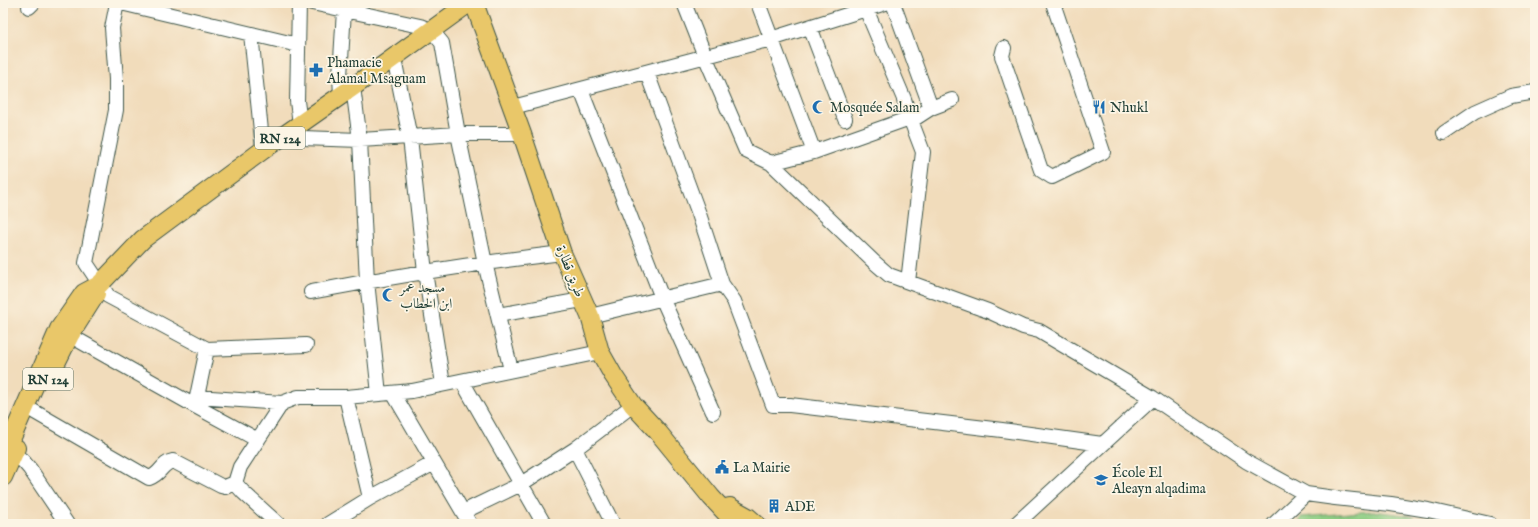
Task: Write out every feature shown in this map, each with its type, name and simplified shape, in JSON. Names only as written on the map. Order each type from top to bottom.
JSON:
[{"type":"main road","name":"RN 124","points":[[3,477],[8,453],[64,332],[94,299],[99,285],[143,239],[262,150],[301,131],[347,92],[469,3]]},
{"type":"main road","name":"طريق قطارة","points":[[474,3],[522,134],[562,253],[590,316],[600,352],[613,375],[634,405],[736,524]]},
{"type":"main road","name":"RN 124","points":[[8,453],[33,411],[64,332]]},
{"type":"main road","points":[[722,509],[730,507],[748,517],[756,524]]},
{"type":"street","points":[[116,3],[112,28],[116,79],[116,110],[86,263],[99,285],[108,296],[207,349],[306,345]]},
{"type":"street","points":[[121,3],[298,45]]},
{"type":"street","points":[[299,3],[297,101],[301,131],[360,140],[458,134],[522,134]]},
{"type":"street","points":[[312,3],[341,7],[420,26],[432,31],[442,43],[458,134],[485,262],[511,370]]},
{"type":"street","points":[[684,3],[746,151],[771,163],[889,275],[988,311],[1023,327],[1039,331],[1153,398],[1246,461],[1306,494],[1398,505],[1490,524]]},
{"type":"street","points":[[758,3],[814,152]]},
{"type":"street","points":[[512,107],[771,40],[885,3]]},
{"type":"street","points":[[893,3],[931,108]]},
{"type":"street","points":[[1004,48],[1002,56],[1041,170],[1052,177],[1103,152],[1053,3]]},
{"type":"street","points":[[341,7],[340,76],[347,92],[360,140],[367,281],[386,394],[434,463],[465,520],[575,448],[634,405]]},
{"type":"street","points":[[866,9],[904,99],[923,152],[908,282]]},
{"type":"street","points":[[810,27],[845,118]]},
{"type":"street","points":[[251,34],[262,150]]},
{"type":"street","points":[[394,58],[410,138],[425,272],[443,384]]},
{"type":"street","points":[[647,73],[700,214],[722,284],[734,301],[773,405],[829,410],[1102,444]]},
{"type":"street","points":[[581,90],[662,298],[713,412]]},
{"type":"street","points":[[1444,133],[1475,112],[1510,96],[1535,92]]},
{"type":"street","points":[[771,163],[814,152],[911,119],[931,108],[952,100]]},
{"type":"street","points":[[311,292],[367,281],[485,262],[562,253]]},
{"type":"street","points":[[590,316],[722,284]]},
{"type":"street","points":[[498,315],[582,300]]},
{"type":"street","points":[[64,332],[196,402],[258,440]]},
{"type":"street","points":[[196,402],[207,349]]},
{"type":"street","points":[[196,402],[282,403],[298,397],[346,397],[412,391],[600,352]]},
{"type":"street","points":[[462,381],[544,524]]},
{"type":"street","points":[[346,397],[370,498]]},
{"type":"street","points":[[1016,524],[1153,398]]},
{"type":"street","points":[[235,483],[240,467],[282,403]]},
{"type":"street","points":[[33,411],[149,478],[156,476],[167,462],[173,461],[221,486],[225,487],[235,483]]},
{"type":"street","points":[[575,448],[613,524]]},
{"type":"street","points":[[8,453],[30,469],[67,524]]},
{"type":"street","points":[[328,524],[370,498],[434,463]]},
{"type":"street","points":[[235,483],[278,524]]},
{"type":"street","points":[[1274,524],[1306,494]]},
{"type":"green space","points":[[1373,511],[1412,516],[1426,524],[1299,524],[1301,517]]},
{"type":"place","name":"Phamacie Alamal Msaguam","points":[[316,70]]},
{"type":"place","name":"Mosquée Salam","points":[[819,107]]},
{"type":"place","name":"Nhukl","points":[[1099,107]]},
{"type":"place","name":"مسجد عمر ابن الخطاب","points":[[389,295]]},
{"type":"place","name":"La Mairie","points":[[722,467]]},
{"type":"place","name":"École El Aleayn alqadima","points":[[1101,480]]},
{"type":"place","name":"ADE","points":[[774,506]]}]
